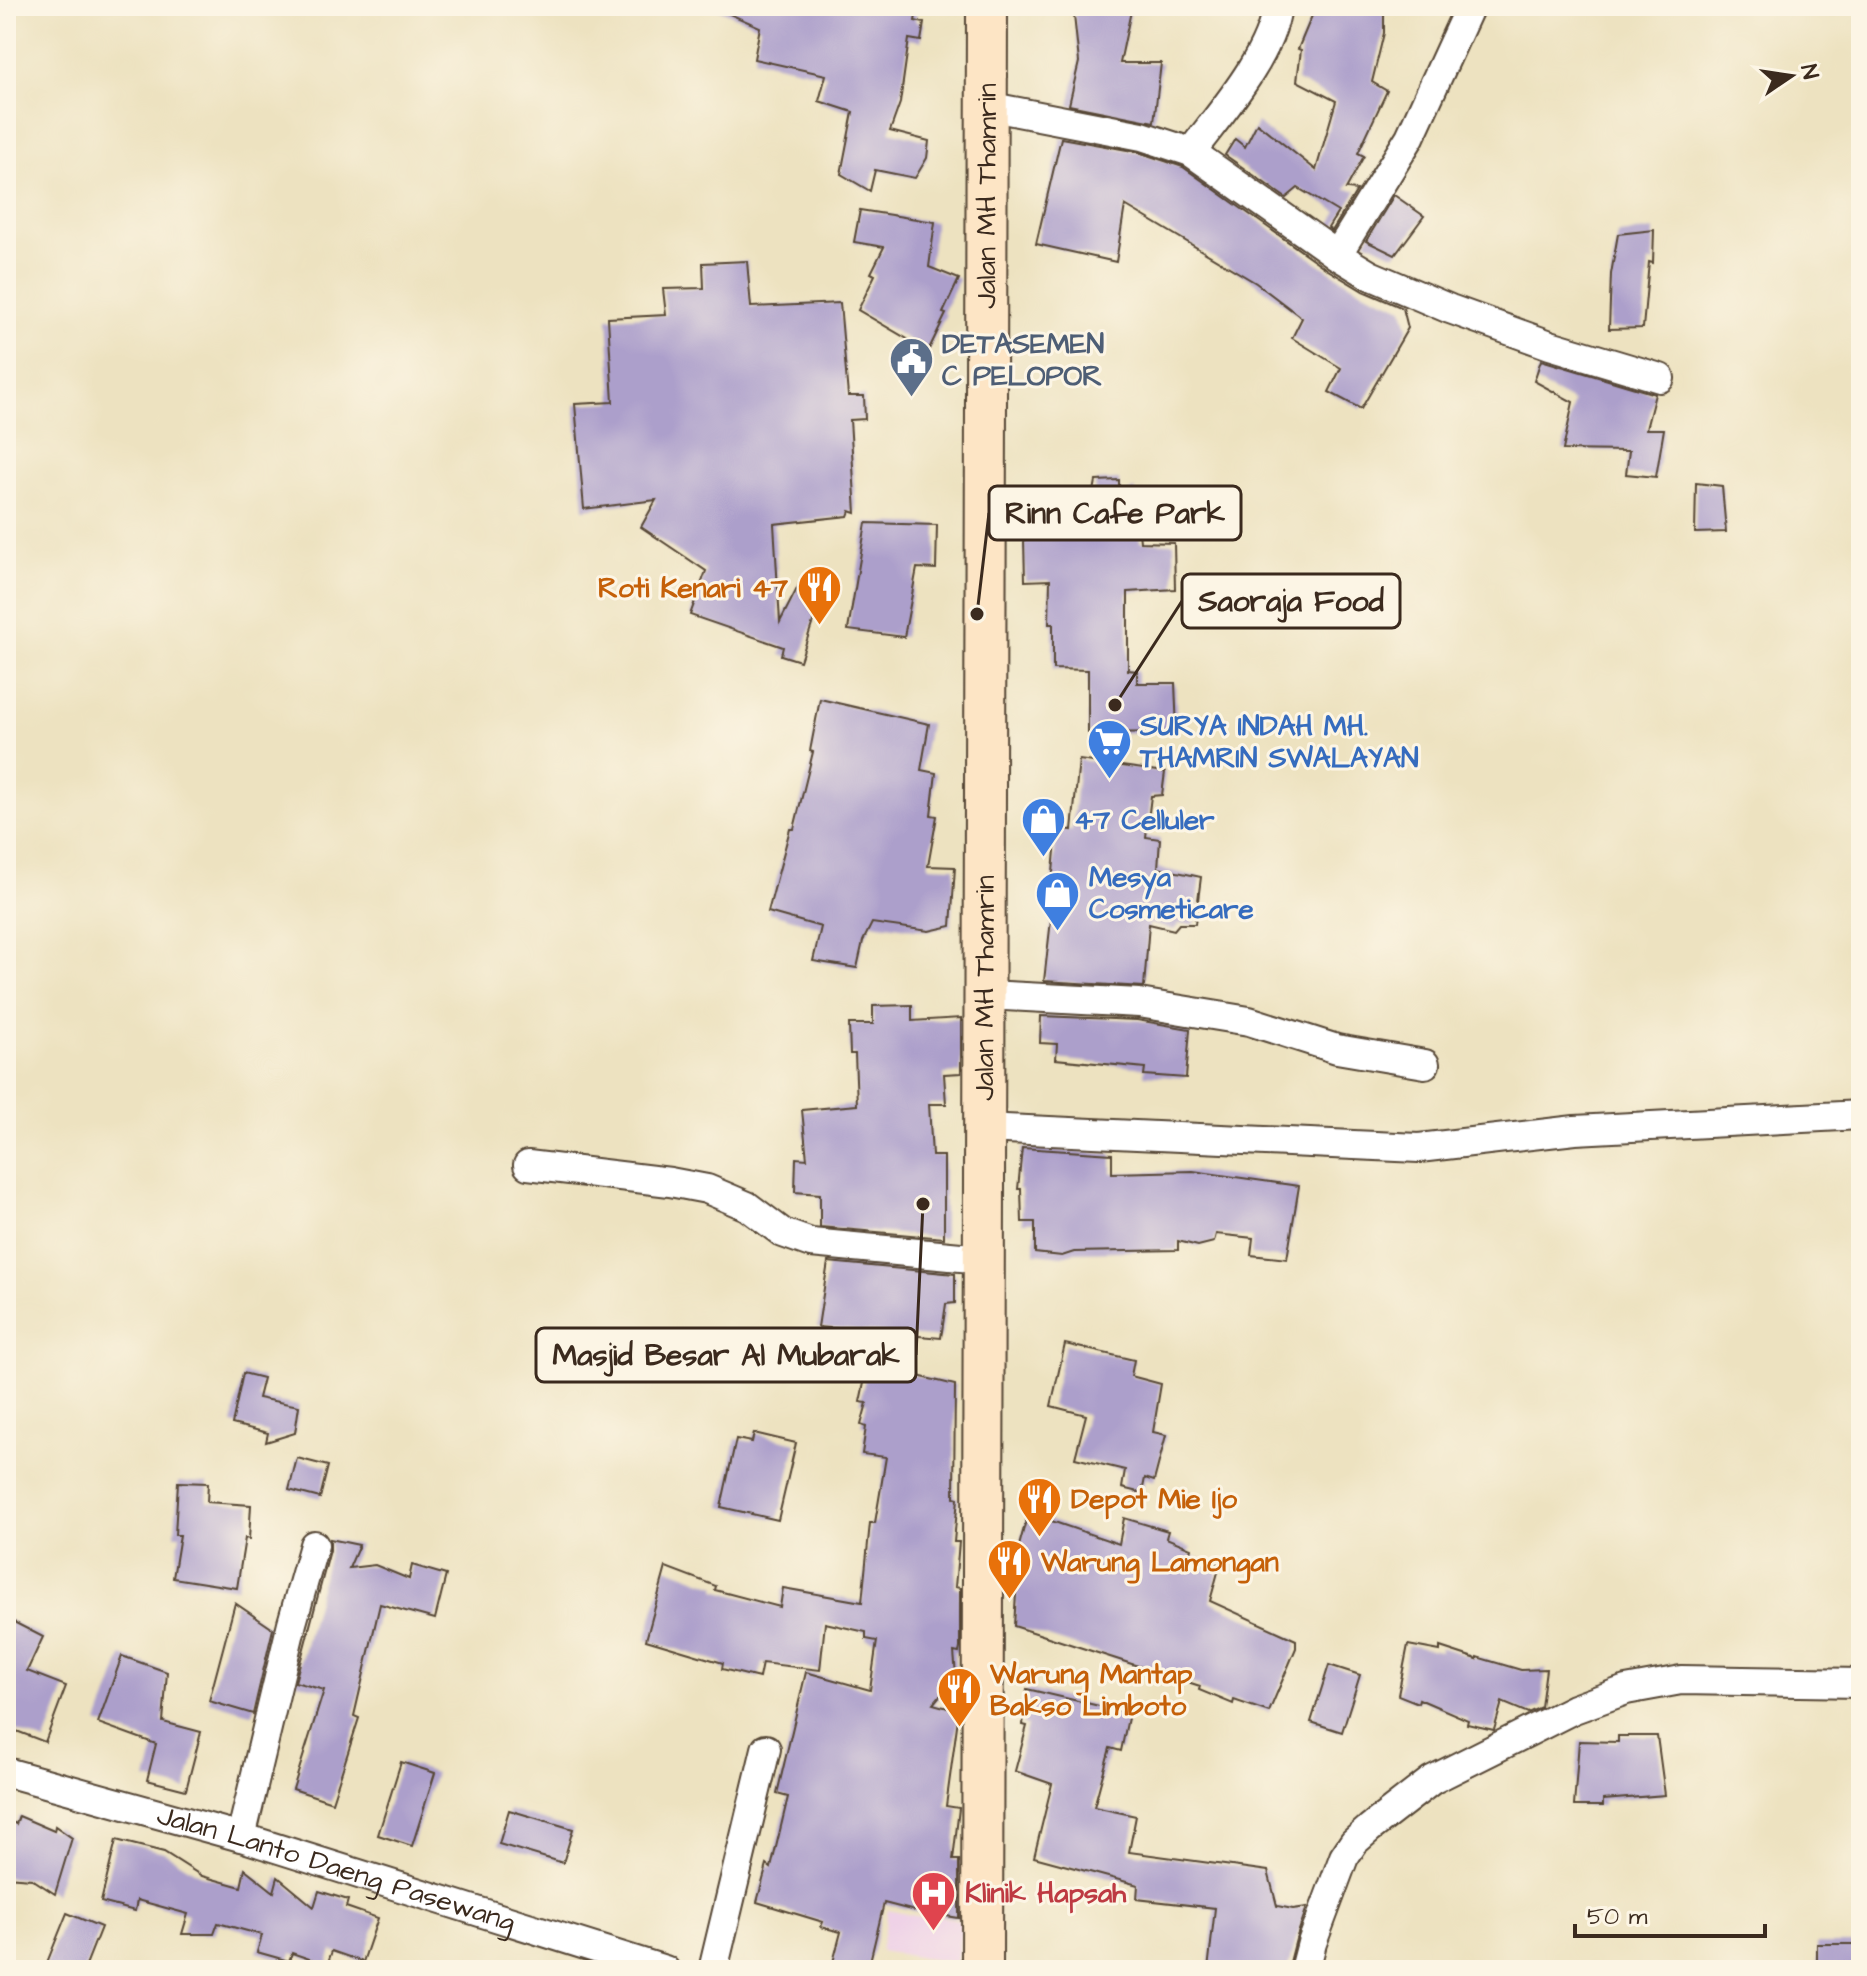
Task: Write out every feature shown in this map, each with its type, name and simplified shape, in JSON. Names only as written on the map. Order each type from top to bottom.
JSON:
[{"type":"main road","name":"Jalan MH Thamrin","points":[[982,1970],[987,6]]},
{"type":"street","points":[[1191,152],[1250,73],[1277,6]]},
{"type":"street","points":[[1337,255],[1410,137],[1470,6]]},
{"type":"street","points":[[987,106],[1142,136],[1191,152],[1370,275],[1450,309],[1550,345],[1660,378]]},
{"type":"street","points":[[986,995],[1139,1003],[1249,1021],[1337,1049],[1425,1064]]},
{"type":"street","points":[[984,1128],[1419,1148],[1575,1130],[1861,1115]]},
{"type":"street","points":[[528,1165],[707,1189],[747,1206],[783,1233],[811,1243],[982,1259]]},
{"type":"street","points":[[241,1837],[292,1623],[314,1545]]},
{"type":"street","points":[[1305,1970],[1344,1857],[1362,1835],[1432,1780],[1574,1709],[1626,1690],[1681,1680],[1861,1683]]},
{"type":"street","points":[[713,1970],[766,1749]]},
{"type":"street","name":"Jalan Lanto Daeng Pasewang","points":[[6,1772],[241,1837],[665,1970]]},
{"type":"shaded area","points":[[888,1910],[963,1921],[956,1963],[880,1951]]},
{"type":"building","points":[[711,6],[918,6],[915,21],[924,23],[921,41],[909,39],[900,103],[890,131],[929,141],[927,158],[915,178],[875,170],[870,191],[841,174],[853,112],[819,101],[826,75],[754,59],[760,27]]},
{"type":"building","points":[[1073,6],[1132,6],[1120,63],[1161,63],[1154,122],[1069,105],[1079,62]]},
{"type":"building","points":[[1316,6],[1384,6],[1384,33],[1372,82],[1387,91],[1358,153],[1364,156],[1346,189],[1357,190],[1332,231],[1328,228],[1338,212],[1298,188],[1286,198],[1225,155],[1235,139],[1245,147],[1257,123],[1316,170],[1336,101],[1297,81],[1301,50],[1298,49]]},
{"type":"building","points":[[1061,138],[1138,152],[1183,167],[1328,270],[1363,291],[1403,308],[1408,328],[1361,409],[1329,392],[1341,368],[1292,338],[1302,318],[1256,283],[1125,205],[1116,262],[1036,244]]},
{"type":"building","points":[[1394,195],[1424,216],[1395,255],[1366,241]]},
{"type":"building","points":[[860,210],[935,222],[929,267],[959,279],[928,351],[858,310],[884,247],[854,242]]},
{"type":"building","points":[[1654,230],[1653,263],[1649,262],[1643,328],[1609,329],[1611,274],[1618,234]]},
{"type":"building","points":[[747,261],[751,307],[840,303],[848,396],[864,396],[865,419],[850,420],[856,513],[850,511],[848,516],[774,524],[780,622],[805,573],[826,582],[800,661],[781,655],[783,647],[690,615],[706,571],[641,527],[656,500],[584,509],[575,404],[613,402],[608,318],[666,315],[663,289],[704,288],[703,263]]},
{"type":"building","points":[[1541,360],[1655,394],[1646,429],[1664,429],[1656,477],[1626,474],[1629,451],[1563,450],[1573,402],[1534,381]]},
{"type":"building","points":[[1119,480],[1119,498],[1135,489],[1140,542],[1174,543],[1175,589],[1128,592],[1128,670],[1137,671],[1137,683],[1175,683],[1177,732],[1088,733],[1088,670],[1053,669],[1053,624],[1049,624],[1050,580],[1025,581],[1023,498],[1093,497],[1096,481]]},
{"type":"building","points":[[1696,483],[1722,486],[1726,532],[1695,533]]},
{"type":"building","points":[[866,523],[937,525],[936,569],[917,568],[904,637],[848,630]]},
{"type":"building","points":[[820,699],[929,724],[921,770],[936,773],[931,815],[937,816],[928,866],[955,867],[951,926],[929,931],[872,923],[863,941],[857,968],[813,961],[821,927],[768,912],[790,829],[794,829],[813,752],[810,751]]},
{"type":"building","points":[[1079,760],[1165,772],[1162,795],[1151,796],[1146,837],[1160,839],[1158,868],[1201,877],[1195,924],[1179,924],[1174,930],[1149,924],[1144,987],[1044,981],[1055,885],[1052,884],[1057,828],[1072,830]]},
{"type":"building","points":[[912,1005],[912,1021],[961,1018],[961,1073],[944,1074],[946,1104],[929,1104],[932,1156],[944,1156],[944,1238],[820,1227],[820,1194],[795,1192],[796,1158],[807,1159],[802,1110],[857,1105],[855,1054],[850,1054],[849,1024],[873,1024],[873,1006]]},
{"type":"building","points":[[1041,1016],[1137,1020],[1190,1029],[1186,1078],[1144,1075],[1145,1068],[1056,1059],[1057,1044],[1040,1043]]},
{"type":"building","points":[[1022,1148],[1112,1154],[1112,1173],[1193,1171],[1299,1186],[1287,1259],[1251,1255],[1253,1238],[1216,1234],[1214,1242],[1198,1246],[1178,1241],[1178,1250],[1074,1252],[1062,1256],[1035,1253],[1035,1222],[1022,1222],[1021,1189],[1018,1189]]},
{"type":"building","points":[[828,1262],[955,1274],[955,1303],[946,1304],[941,1338],[818,1327]]},
{"type":"building","points":[[1065,1344],[1134,1360],[1131,1376],[1161,1384],[1153,1432],[1166,1435],[1154,1481],[1145,1478],[1142,1493],[1122,1488],[1125,1470],[1075,1458],[1086,1415],[1051,1406]]},
{"type":"building","points":[[868,1364],[955,1385],[954,1497],[958,1498],[954,1542],[959,1542],[955,1587],[960,1588],[960,1648],[959,1653],[954,1652],[956,1676],[933,1704],[959,1711],[946,1806],[959,1808],[953,1860],[959,1860],[959,1918],[884,1903],[868,1970],[831,1970],[841,1932],[821,1927],[823,1922],[757,1902],[767,1865],[771,1868],[788,1797],[777,1794],[806,1672],[870,1690],[877,1641],[866,1639],[866,1632],[825,1623],[820,1670],[762,1663],[759,1678],[722,1669],[723,1663],[646,1640],[666,1567],[716,1586],[715,1590],[780,1607],[783,1588],[862,1602],[870,1523],[875,1523],[886,1457],[862,1454],[866,1427],[861,1425],[867,1403],[860,1402]]},
{"type":"building","points":[[243,1373],[263,1378],[258,1398],[299,1406],[295,1433],[266,1442],[268,1433],[232,1424]]},
{"type":"building","points":[[754,1433],[796,1443],[778,1520],[721,1507],[736,1439],[752,1442]]},
{"type":"building","points":[[297,1458],[328,1466],[320,1498],[289,1490]]},
{"type":"building","points":[[178,1482],[208,1483],[207,1502],[251,1505],[249,1539],[245,1538],[237,1588],[173,1578],[180,1535],[175,1535]]},
{"type":"building","points":[[1028,1513],[1119,1544],[1124,1518],[1168,1531],[1166,1538],[1191,1548],[1189,1555],[1220,1565],[1210,1601],[1296,1640],[1296,1648],[1269,1712],[1234,1700],[1233,1704],[1199,1690],[1200,1686],[1014,1626],[1019,1546]]},
{"type":"building","points":[[330,1539],[359,1545],[349,1568],[375,1565],[409,1579],[412,1565],[446,1575],[435,1619],[380,1604],[354,1716],[359,1718],[332,1802],[293,1789],[324,1690],[295,1682],[330,1550]]},
{"type":"building","points":[[235,1603],[273,1629],[253,1714],[209,1701]]},
{"type":"building","points":[[6,1618],[43,1637],[27,1671],[66,1686],[45,1742],[6,1727]]},
{"type":"building","points":[[1408,1645],[1440,1651],[1440,1647],[1521,1670],[1546,1669],[1541,1707],[1528,1713],[1502,1702],[1494,1730],[1467,1724],[1468,1720],[1419,1699],[1418,1703],[1398,1695]]},
{"type":"building","points":[[122,1656],[167,1672],[163,1722],[201,1732],[186,1790],[147,1780],[156,1744],[98,1723]]},
{"type":"building","points":[[1329,1665],[1360,1675],[1342,1732],[1311,1722]]},
{"type":"building","points":[[1027,1689],[1129,1713],[1121,1751],[1110,1748],[1094,1807],[1136,1816],[1129,1852],[1268,1871],[1277,1906],[1293,1909],[1307,1907],[1288,1970],[1208,1970],[1215,1908],[1137,1899],[1138,1885],[1034,1857],[1052,1784],[1015,1771],[1027,1726],[1023,1725]]},
{"type":"building","points":[[1618,1736],[1657,1736],[1665,1795],[1603,1800],[1603,1806],[1574,1806],[1579,1741],[1618,1742]]},
{"type":"building","points":[[401,1762],[435,1773],[412,1846],[378,1835]]},
{"type":"building","points":[[509,1810],[573,1829],[563,1863],[499,1844]]},
{"type":"building","points":[[19,1816],[54,1831],[55,1826],[72,1838],[55,1894],[32,1879],[6,1877],[6,1819],[16,1824]]},
{"type":"building","points":[[116,1840],[164,1852],[202,1876],[241,1887],[245,1869],[274,1892],[278,1877],[314,1907],[319,1891],[348,1900],[346,1907],[378,1918],[363,1962],[332,1951],[327,1965],[292,1953],[289,1961],[257,1952],[262,1935],[218,1923],[214,1934],[182,1934],[188,1914],[137,1900],[135,1911],[101,1902]]},
{"type":"building","points":[[67,1913],[101,1927],[84,1970],[44,1970]]},
{"type":"building","points":[[1817,1944],[1861,1944],[1861,1970],[1817,1970]]},
{"type":"place","name":"DETASEMEN C PELOPOR","points":[[911,399]]},
{"type":"place","name":"Rinn Cafe Park","points":[[977,614]]},
{"type":"place","name":"Roti Kenari 47","points":[[819,627]]},
{"type":"place","name":"Saoraja Food","points":[[1115,705]]},
{"type":"place","name":"SURYA INDAH MH. THAMRIN SWALAYAN","points":[[1109,781]]},
{"type":"place","name":"47 Celluler","points":[[1043,859]]},
{"type":"place","name":"Mesya Cosmeticare","points":[[1058,932]]},
{"type":"place","name":"Masjid Besar Al Mubarak","points":[[923,1204]]},
{"type":"place","name":"Depot Mie Ijo","points":[[1040,1538]]},
{"type":"place","name":"Warung Lamongan","points":[[1010,1601]]},
{"type":"place","name":"Warung Mantap Bakso Limboto","points":[[959,1729]]},
{"type":"place","name":"Klinik Hapsah","points":[[934,1932]]}]
